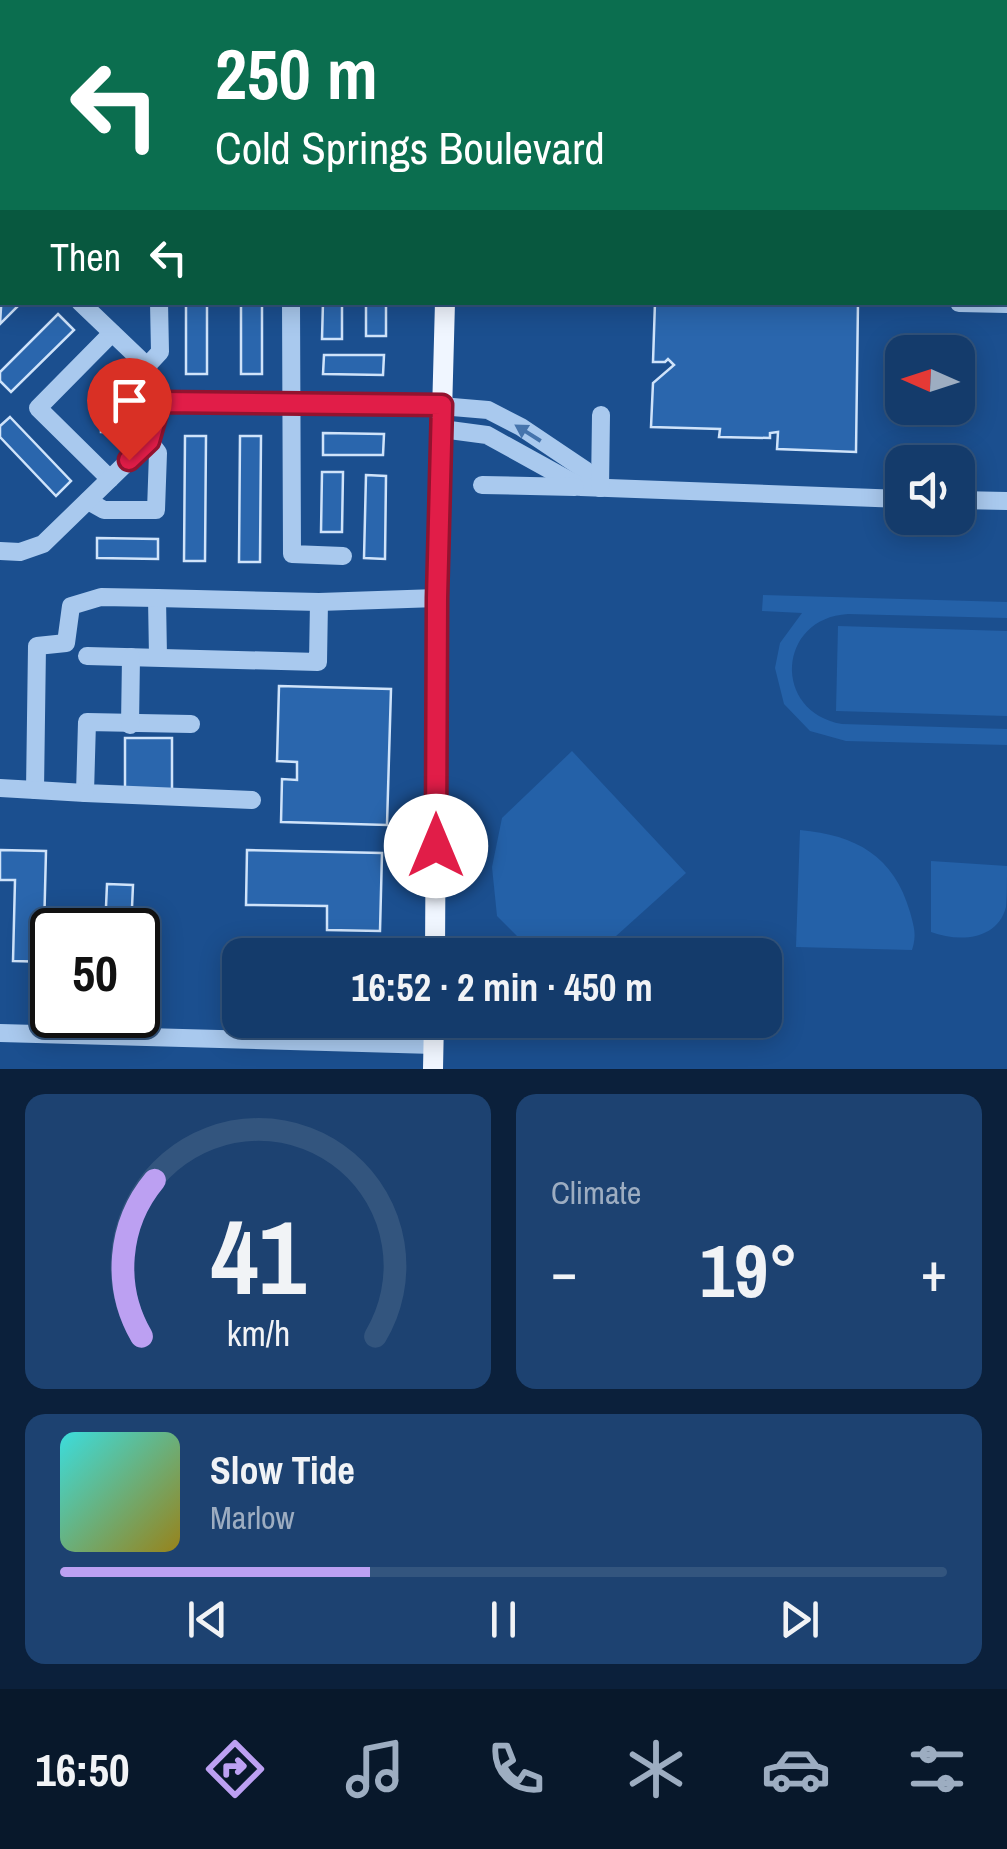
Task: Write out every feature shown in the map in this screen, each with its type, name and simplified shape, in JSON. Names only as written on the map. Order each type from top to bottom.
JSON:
[{"type":"main road","points":[[435,938],[444,305]]},
{"type":"main road","points":[[434,1038],[434,1069]]},
{"type":"street","points":[[0,551],[20,552],[44,544],[149,441],[160,402],[147,366],[83,305]]},
{"type":"street","points":[[147,366],[160,352],[159,305]]},
{"type":"street","points":[[291,305],[292,554],[343,556]]},
{"type":"street","points":[[110,479],[38,408],[112,333]]},
{"type":"street","points":[[160,402],[442,405],[488,410],[585,470],[600,488]]},
{"type":"street","points":[[600,488],[601,415]]},
{"type":"street","points":[[442,429],[487,435],[581,488]]},
{"type":"street","points":[[88,501],[104,510],[156,510],[158,453],[149,441]]},
{"type":"street","points":[[482,485],[885,497]]},
{"type":"street","points":[[975,500],[1007,501]]},
{"type":"street","points":[[35,790],[37,646],[66,643],[71,606],[101,598],[319,602],[437,598]]},
{"type":"street","points":[[157,598],[158,657]]},
{"type":"street","points":[[87,656],[318,662],[319,602]]},
{"type":"street","points":[[130,724],[131,657]]},
{"type":"street","points":[[84,793],[88,722],[191,724]]},
{"type":"street","points":[[0,788],[252,800]]},
{"type":"street","points":[[0,1033],[434,1045]]},
{"type":"shaded area","points":[[763,595],[1007,602],[1007,618],[848,614],[824,619],[807,631],[796,647],[792,666],[794,685],[803,702],[819,716],[842,724],[1007,729],[1007,745],[846,741],[810,731],[784,704],[775,668],[780,643],[802,613],[762,611]]},
{"type":"shaded area","points":[[838,626],[1007,631],[1007,716],[836,711]]},
{"type":"shaded area","points":[[572,751],[686,873],[614,938],[519,938],[497,916],[492,867],[502,818]]},
{"type":"shaded area","points":[[800,830],[855,843],[883,863],[894,876],[910,912],[915,935],[912,950],[796,947]]},
{"type":"shaded area","points":[[931,861],[1007,866],[1006,907],[994,927],[964,937],[931,932]]},
{"type":"building","points":[[1,305],[19,305],[0,324]]},
{"type":"building","points":[[186,305],[207,305],[207,374],[186,374]]},
{"type":"building","points":[[241,305],[262,305],[262,374],[241,374]]},
{"type":"building","points":[[323,305],[342,305],[342,339],[322,339]]},
{"type":"building","points":[[366,305],[386,305],[386,336],[366,336]]},
{"type":"building","points":[[655,305],[858,305],[856,452],[777,449],[778,432],[770,433],[770,438],[719,437],[720,429],[651,427],[653,383],[674,365],[668,359],[653,362]]},
{"type":"building","points":[[58,314],[74,330],[11,392],[0,381],[0,372]]},
{"type":"building","points":[[324,355],[384,355],[383,375],[323,374]]},
{"type":"building","points":[[101,378],[121,378],[121,390],[126,390],[126,419],[121,419],[121,432],[101,432]]},
{"type":"building","points":[[10,417],[71,481],[56,496],[0,437],[0,426]]},
{"type":"building","points":[[323,433],[384,434],[383,455],[323,455]]},
{"type":"building","points":[[185,436],[206,436],[205,561],[184,561]]},
{"type":"building","points":[[240,436],[261,436],[260,562],[239,562]]},
{"type":"building","points":[[322,472],[343,472],[342,532],[321,532]]},
{"type":"building","points":[[366,475],[386,476],[385,559],[364,558]]},
{"type":"building","points":[[97,538],[158,539],[158,559],[97,558]]},
{"type":"building","points":[[279,686],[391,689],[387,825],[281,822],[282,779],[297,780],[297,762],[277,761]]},
{"type":"building","points":[[125,738],[172,738],[172,791],[125,791]]},
{"type":"building","points":[[0,850],[46,851],[45,908],[30,908],[30,961],[13,961],[15,880],[0,880]]},
{"type":"building","points":[[247,850],[382,853],[380,931],[327,930],[327,906],[246,905]]},
{"type":"building","points":[[107,884],[133,885],[132,908],[106,908]]},
{"type":"route","points":[[129,460],[149,441],[160,402],[442,405],[436,846]]}]
